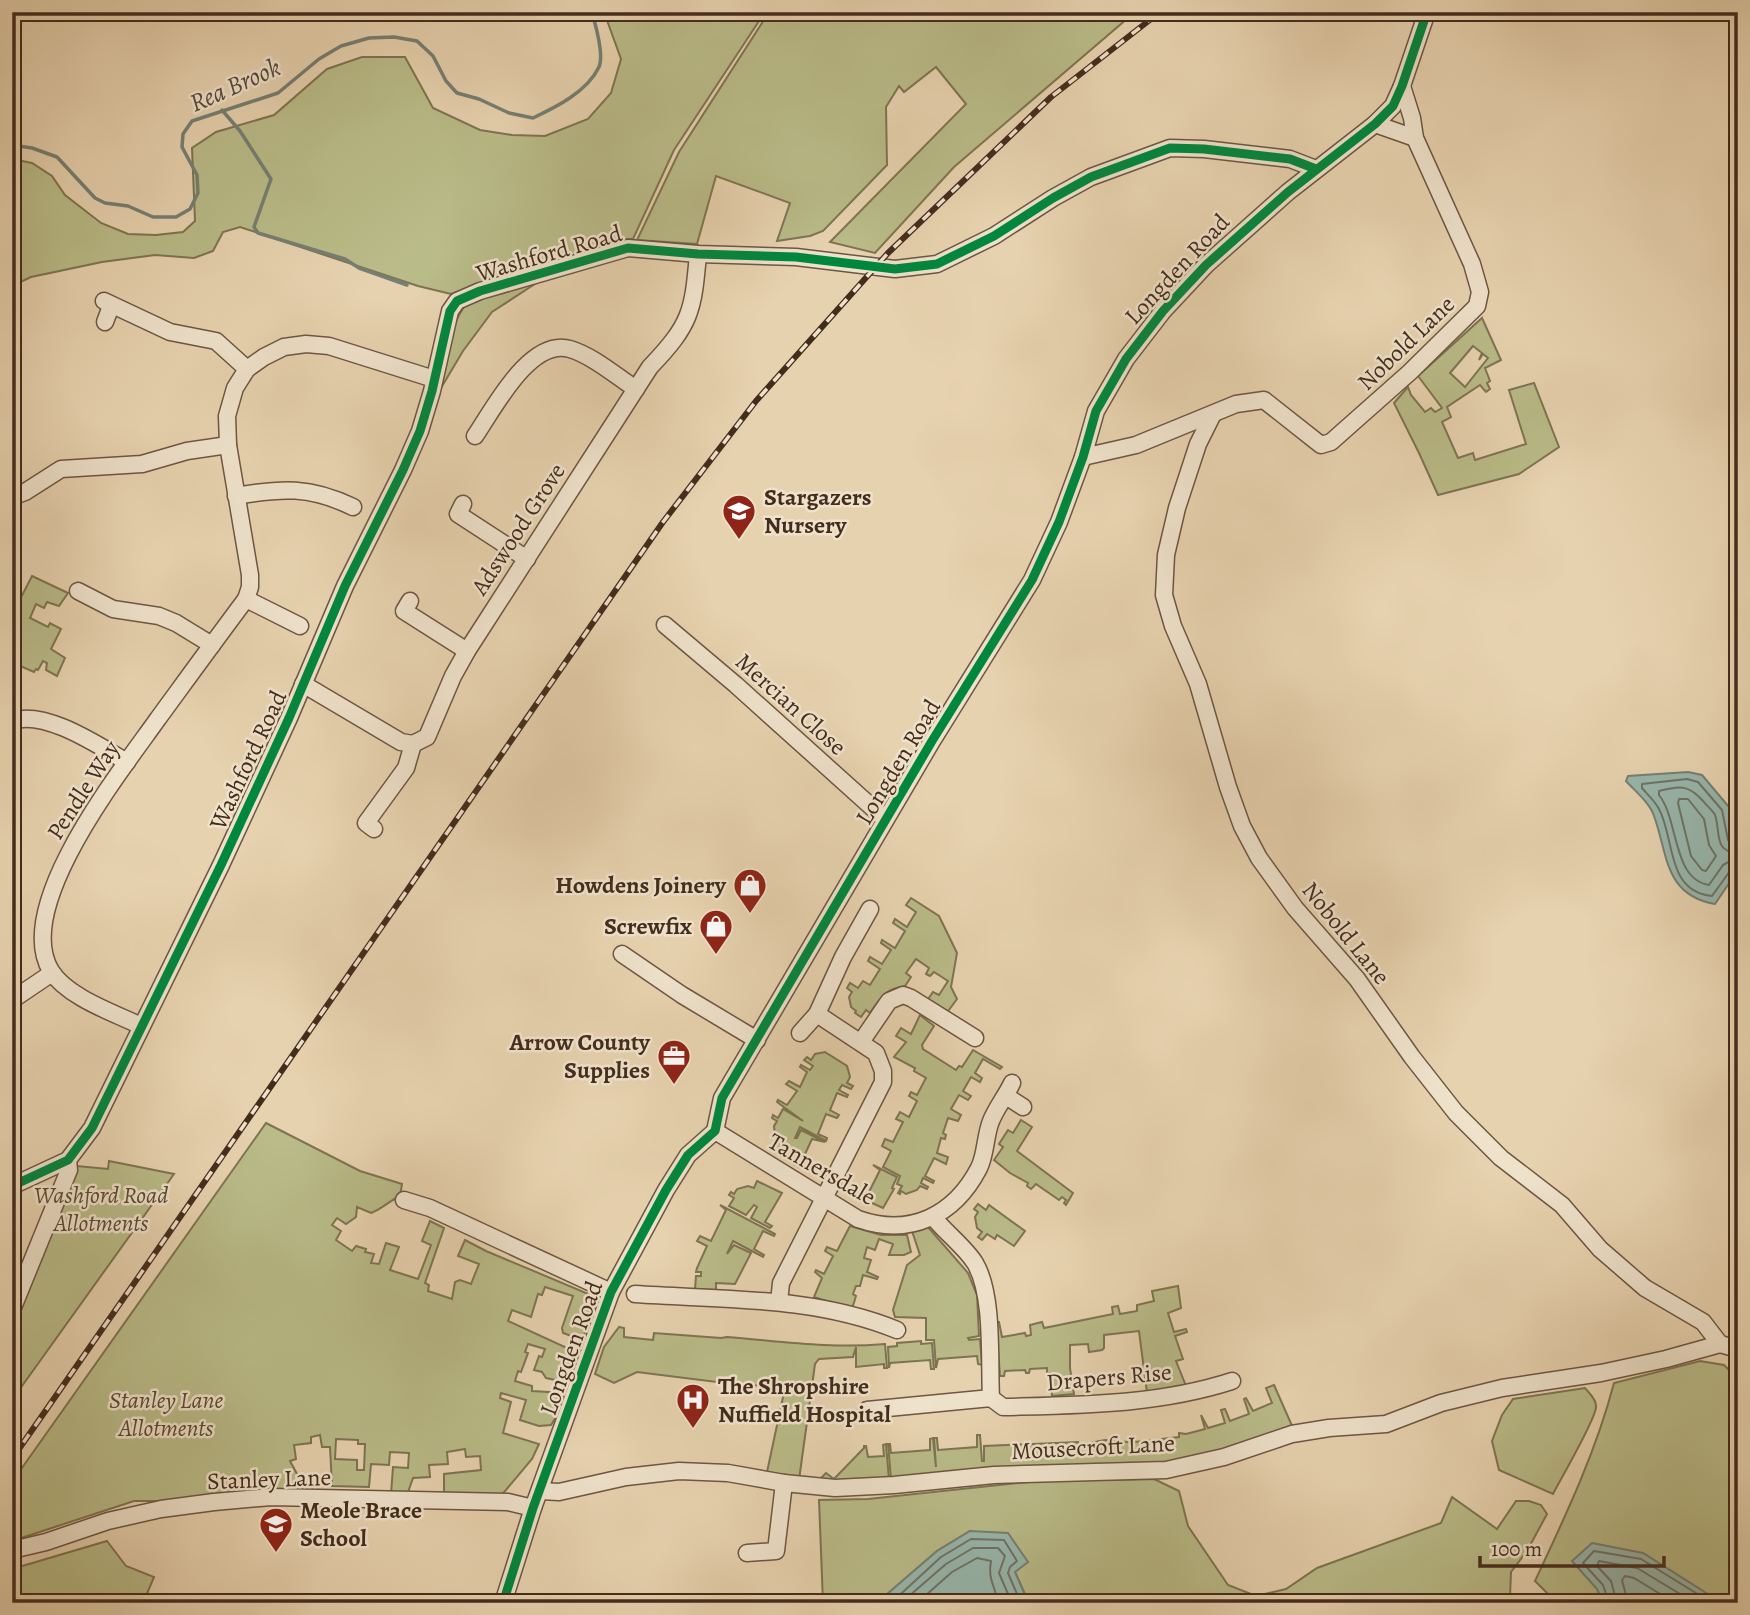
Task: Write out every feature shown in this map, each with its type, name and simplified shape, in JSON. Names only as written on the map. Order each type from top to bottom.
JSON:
[{"type":"street","name":"Longden Road","points":[[503,1603],[533,1508],[611,1292],[688,1155],[715,1131],[722,1098],[885,820],[1032,580],[1059,522],[1083,457],[1096,411],[1126,359],[1163,311],[1206,265],[1393,106],[1427,12]]},
{"type":"street","name":"Nobold Lane","points":[[1083,457],[1136,445],[1236,404],[1264,400],[1296,423],[1314,441],[1321,445],[1331,442],[1410,372],[1478,306],[1480,292],[1472,264],[1415,138],[1402,86]]},
{"type":"street","points":[[1375,124],[1415,138]]},
{"type":"street","name":"Washford Road","points":[[12,1310],[69,1170],[68,1160],[92,1128],[221,865],[345,586],[404,470],[420,431],[450,312],[457,301],[628,248],[698,254],[796,257],[895,269],[937,264],[994,236],[1091,177],[1170,148],[1204,149],[1290,159],[1316,169]]},
{"type":"street","name":"Adswood Grove","points":[[365,824],[406,768],[412,744],[427,737],[467,650],[650,367],[682,332],[692,307],[698,254]]},
{"type":"street","points":[[105,322],[108,304],[170,332],[216,341],[247,369]]},
{"type":"street","points":[[293,618],[246,599],[250,575],[228,445],[226,416],[235,388],[247,369],[264,357],[284,347],[306,344],[328,346],[434,379]]},
{"type":"street","points":[[476,428],[510,381],[540,356],[553,349],[570,349],[582,354],[636,389]]},
{"type":"street","name":"Nobold Lane","points":[[1213,414],[1198,444],[1177,508],[1166,555],[1164,595],[1173,626],[1198,684],[1242,826],[1259,858],[1295,908],[1357,979],[1412,1057],[1456,1113],[1501,1158],[1562,1205],[1600,1249],[1644,1288],[1703,1322],[1720,1344]]},
{"type":"street","points":[[12,497],[25,492],[61,469],[142,464],[187,451],[228,445]]},
{"type":"street","points":[[236,496],[272,490],[334,492],[353,507]]},
{"type":"street","points":[[457,514],[527,559]]},
{"type":"street","points":[[78,591],[99,594],[113,608],[176,623],[212,645]]},
{"type":"street","name":"Pendle Way","points":[[52,972],[45,948],[45,915],[60,870],[87,818],[246,599]]},
{"type":"street","points":[[403,611],[467,650]]},
{"type":"street","name":"Mercian Close","points":[[665,625],[736,685],[885,820]]},
{"type":"street","points":[[303,684],[401,742],[412,744]]},
{"type":"street","points":[[12,721],[37,719],[82,737],[127,762]]},
{"type":"street","points":[[800,1033],[817,1014],[843,957],[870,909]]},
{"type":"street","points":[[622,954],[682,995],[757,1040]]},
{"type":"street","points":[[12,1000],[52,972],[66,987],[141,1026]]},
{"type":"street","points":[[861,1042],[888,1001],[902,995],[975,1038]]},
{"type":"street","points":[[779,1302],[781,1283],[883,1082],[883,1071],[876,1054],[817,1014]]},
{"type":"street","name":"Tannersdale","points":[[715,1131],[858,1219],[874,1225],[896,1226],[934,1218],[961,1195],[980,1166],[987,1130],[1009,1090],[1023,1107]]},
{"type":"street","points":[[12,1186],[68,1160]]},
{"type":"street","points":[[404,1200],[430,1208],[611,1292]]},
{"type":"street","points":[[934,1218],[974,1262],[982,1282],[987,1307],[991,1398]]},
{"type":"street","points":[[635,1294],[779,1302],[819,1307],[897,1330]]},
{"type":"street","points":[[1720,1344],[1738,1349]]},
{"type":"street","name":"Mousecroft Lane","points":[[540,1491],[559,1492],[626,1477],[679,1471],[728,1473],[784,1483],[835,1488],[994,1475],[1166,1470],[1224,1457],[1292,1434],[1386,1424],[1441,1403],[1502,1388],[1601,1373],[1720,1344]]},
{"type":"street","name":"Drapers Rise","points":[[866,1410],[991,1398],[1003,1406],[1109,1397],[1153,1399],[1221,1381]]},
{"type":"street","points":[[747,1553],[780,1554],[784,1483]]},
{"type":"street","name":"Stanley Lane","points":[[12,1550],[148,1512],[271,1497],[508,1502],[533,1508]]},
{"type":"green space","points":[[604,12],[765,12],[674,150],[633,239],[622,239],[594,252],[451,294],[418,286],[240,227],[223,232],[213,251],[194,258],[155,255],[102,262],[31,277],[12,286],[12,159],[32,163],[52,176],[65,195],[101,223],[128,234],[183,232],[195,221],[192,148],[216,132],[274,115],[327,69],[362,57],[405,57],[433,108],[480,130],[545,136],[588,119],[611,93],[621,59]]},
{"type":"green space","points":[[769,12],[1135,12],[954,167],[875,253],[830,242],[966,104],[936,67],[904,92],[899,86],[886,107],[887,165],[823,231],[810,236],[777,241],[790,203],[716,176],[697,244],[637,240],[679,152]]},
{"type":"green space","points":[[538,282],[492,312],[463,351],[441,388],[453,331],[469,301]]},
{"type":"green space","points":[[1482,318],[1501,360],[1485,368],[1490,389],[1486,392],[1480,385],[1447,407],[1451,417],[1442,422],[1458,458],[1473,453],[1475,460],[1526,444],[1509,390],[1534,383],[1559,447],[1519,474],[1438,495],[1394,403],[1408,387],[1425,412],[1431,408],[1435,412],[1442,408],[1418,376]],"holes":[[[1473,346],[1482,353],[1479,360],[1483,354],[1488,358],[1465,387],[1450,373]]]},
{"type":"green space","points":[[32,576],[68,593],[59,606],[47,602],[44,608],[36,604],[30,618],[48,627],[50,623],[61,629],[51,649],[65,658],[57,676],[46,670],[47,663],[43,661],[34,672],[18,665],[12,675],[12,615]]},
{"type":"green space","points":[[911,898],[939,916],[957,953],[951,987],[957,999],[946,1014],[926,1002],[933,992],[939,995],[948,981],[934,972],[930,976],[926,974],[929,968],[916,959],[906,973],[911,977],[905,986],[888,992],[870,1013],[866,1010],[861,1017],[851,1007],[849,997],[852,992],[847,988],[850,983],[858,988],[863,981],[870,985],[880,969],[868,961],[870,957],[882,964],[891,950],[881,943],[882,940],[895,948],[905,931],[893,923],[895,919],[907,927],[916,912],[906,905]]},
{"type":"green space","points":[[920,1015],[934,1026],[922,1045],[923,1049],[956,1070],[959,1066],[962,1067],[973,1050],[1002,1067],[1000,1069],[983,1059],[975,1073],[982,1078],[980,1082],[971,1077],[963,1091],[971,1096],[968,1100],[959,1095],[951,1109],[961,1115],[958,1121],[948,1118],[943,1133],[946,1135],[945,1139],[941,1138],[937,1153],[948,1157],[946,1164],[934,1158],[925,1176],[934,1181],[933,1183],[923,1178],[921,1183],[928,1187],[927,1189],[920,1186],[917,1190],[906,1194],[901,1191],[900,1194],[898,1193],[902,1186],[897,1184],[900,1176],[883,1167],[891,1151],[882,1146],[885,1139],[893,1142],[903,1122],[896,1119],[900,1112],[909,1117],[917,1101],[909,1096],[911,1092],[917,1095],[926,1078],[914,1071],[915,1068],[894,1057],[906,1042],[896,1036],[901,1028],[911,1034]]},
{"type":"green space","points":[[825,1052],[847,1066],[850,1077],[847,1083],[853,1086],[851,1089],[842,1085],[839,1090],[848,1095],[847,1097],[837,1093],[830,1110],[839,1115],[837,1118],[826,1114],[818,1134],[827,1138],[826,1141],[800,1127],[795,1138],[801,1130],[825,1142],[812,1139],[799,1167],[769,1148],[773,1147],[779,1138],[775,1136],[774,1126],[777,1121],[772,1118],[773,1115],[778,1118],[783,1109],[803,1121],[777,1102],[778,1100],[787,1105],[797,1091],[786,1084],[789,1081],[800,1087],[807,1072],[801,1065],[810,1070],[813,1066],[804,1060],[807,1057],[811,1060],[815,1054]]},
{"type":"green space","points":[[1021,1120],[1032,1127],[1017,1151],[1073,1193],[1066,1205],[1066,1200],[1062,1197],[1059,1200],[1036,1184],[1031,1189],[1027,1186],[1028,1183],[994,1160],[1003,1147],[999,1144],[1008,1130],[1013,1133]]},
{"type":"green space","name":"Stanley Lane Allotments","points":[[266,1123],[360,1171],[402,1184],[400,1196],[379,1209],[371,1213],[357,1207],[356,1217],[346,1224],[337,1218],[332,1225],[341,1231],[336,1240],[352,1251],[356,1246],[374,1254],[371,1263],[379,1264],[386,1243],[399,1247],[390,1270],[418,1279],[431,1245],[422,1241],[430,1221],[444,1228],[425,1283],[429,1285],[428,1291],[452,1299],[455,1282],[460,1280],[471,1284],[479,1264],[458,1256],[465,1240],[598,1298],[582,1340],[563,1333],[562,1328],[573,1296],[545,1287],[542,1295],[538,1294],[531,1317],[512,1310],[508,1321],[578,1353],[570,1378],[560,1381],[546,1378],[542,1372],[534,1370],[545,1349],[528,1344],[525,1352],[528,1353],[515,1381],[532,1386],[532,1391],[565,1393],[561,1409],[551,1425],[539,1426],[520,1420],[526,1400],[501,1393],[500,1398],[511,1402],[503,1433],[539,1444],[532,1459],[500,1497],[444,1496],[444,1474],[481,1470],[480,1456],[466,1457],[465,1449],[447,1452],[448,1464],[429,1465],[430,1477],[413,1478],[407,1495],[391,1494],[393,1467],[408,1468],[409,1453],[390,1452],[389,1465],[371,1464],[369,1487],[332,1486],[330,1447],[322,1447],[320,1435],[311,1437],[311,1443],[294,1445],[296,1459],[290,1461],[303,1485],[298,1493],[134,1501],[12,1541],[12,1482]],"holes":[[[336,1439],[358,1440],[358,1444],[365,1444],[364,1470],[357,1470],[357,1460],[335,1459]]]},
{"type":"green space","name":"Washford Road Allotments","points":[[109,1161],[174,1174],[12,1400],[12,1332],[77,1166],[108,1169]]},
{"type":"green space","points":[[873,1165],[897,1177],[892,1188],[894,1189],[883,1208],[865,1200],[880,1170]]},
{"type":"green space","points":[[757,1181],[782,1193],[765,1222],[772,1226],[770,1228],[751,1218],[757,1207],[754,1205],[746,1215],[729,1206],[734,1198],[729,1195],[731,1192],[734,1194],[737,1189],[748,1186],[754,1188]]},
{"type":"green space","points":[[978,1204],[986,1210],[989,1205],[1025,1231],[1014,1246],[997,1235],[995,1239],[987,1234],[982,1240],[978,1237],[982,1232],[977,1228],[975,1217],[978,1212],[974,1209]]},
{"type":"green space","points":[[720,1205],[775,1234],[774,1236],[763,1231],[754,1249],[764,1255],[763,1257],[733,1241],[727,1254],[734,1245],[751,1253],[735,1284],[716,1283],[716,1290],[695,1289],[696,1276],[701,1276],[701,1272],[696,1272],[697,1268],[707,1246],[697,1241],[700,1236],[711,1241],[726,1210]]},
{"type":"green space","points":[[850,1226],[881,1235],[907,1235],[911,1252],[889,1255],[893,1244],[879,1239],[875,1250],[867,1247],[864,1258],[871,1260],[867,1272],[878,1277],[877,1279],[863,1275],[860,1286],[856,1286],[853,1294],[856,1296],[852,1309],[814,1297],[822,1278],[815,1272],[816,1270],[824,1274],[833,1256],[825,1251],[827,1247],[837,1251]]},
{"type":"green space","points":[[928,1227],[968,1273],[977,1295],[979,1336],[968,1338],[980,1339],[982,1365],[978,1364],[977,1356],[938,1359],[936,1368],[934,1340],[926,1340],[926,1318],[895,1317],[893,1310],[907,1265],[920,1255],[912,1231]]},
{"type":"green space","points":[[1178,1286],[1181,1308],[1168,1313],[1174,1332],[1186,1329],[1187,1332],[1175,1336],[1183,1359],[1176,1361],[1186,1386],[1147,1393],[1139,1331],[1104,1335],[1102,1350],[1089,1352],[1088,1344],[1070,1345],[1074,1394],[1052,1396],[1047,1368],[1030,1369],[1029,1373],[1025,1370],[1005,1371],[1004,1376],[1000,1376],[996,1322],[999,1322],[1002,1337],[1025,1333],[1026,1336],[1031,1335],[1030,1325],[1042,1322],[1044,1328],[1113,1314],[1112,1307],[1118,1306],[1120,1314],[1137,1311],[1137,1305],[1154,1301],[1152,1291]]},
{"type":"green space","points":[[619,1327],[624,1328],[624,1337],[653,1340],[654,1333],[825,1345],[885,1344],[887,1368],[884,1368],[884,1364],[856,1367],[856,1347],[853,1357],[819,1359],[815,1364],[799,1480],[767,1472],[786,1383],[749,1386],[637,1372],[614,1383],[595,1374],[604,1347]]},
{"type":"green space","points":[[921,1341],[921,1344],[932,1343],[934,1369],[931,1369],[930,1360],[890,1363],[889,1368],[888,1347],[897,1346],[897,1343]]},
{"type":"green space","points":[[1700,1361],[1724,1365],[1738,1379],[1738,1603],[1557,1603],[1535,1581],[1589,1459],[1614,1383]]},
{"type":"green space","points":[[1274,1385],[1293,1428],[1213,1454],[1150,1465],[1106,1464],[936,1473],[891,1479],[888,1444],[891,1453],[930,1450],[930,1439],[933,1438],[936,1467],[934,1438],[937,1438],[938,1450],[977,1447],[977,1435],[980,1435],[984,1461],[984,1446],[1078,1442],[1079,1445],[1105,1440],[1128,1442],[1129,1437],[1134,1437],[1135,1442],[1179,1437],[1179,1433],[1205,1429],[1201,1415],[1208,1428],[1225,1423],[1221,1410],[1225,1409],[1230,1421],[1249,1414],[1244,1399],[1246,1398],[1253,1411],[1272,1403],[1266,1388]]},
{"type":"green space","points":[[1585,1388],[1595,1402],[1594,1414],[1553,1494],[1499,1470],[1492,1441],[1502,1415],[1513,1399]]},
{"type":"green space","points":[[886,1444],[889,1480],[867,1483],[820,1479],[826,1473],[834,1479],[864,1446],[868,1457],[884,1456],[883,1445]]},
{"type":"green space","points":[[1154,1479],[1179,1491],[1188,1526],[1228,1585],[1256,1596],[1286,1589],[1317,1568],[1441,1523],[1452,1497],[1497,1529],[1516,1501],[1541,1505],[1547,1514],[1527,1551],[1511,1572],[1510,1597],[1507,1603],[1022,1603],[1025,1594],[1015,1572],[970,1531],[937,1551],[886,1595],[883,1603],[823,1603],[819,1500],[868,1499],[1037,1481]]},
{"type":"green space","points":[[107,1541],[126,1566],[154,1577],[143,1603],[12,1603],[12,1569]]},
{"type":"water","points":[[1688,772],[1702,775],[1729,807],[1738,867],[1715,904],[1698,899],[1686,892],[1677,882],[1666,858],[1652,811],[1626,781],[1628,776]]},
{"type":"water","points":[[970,1531],[1008,1533],[1028,1562],[1015,1572],[1025,1595],[1022,1603],[883,1603],[886,1595],[937,1551]]},
{"type":"water","points":[[1592,1543],[1643,1553],[1722,1603],[1603,1603],[1597,1589],[1572,1561]]},
{"type":"waterway","name":"Rea Brook","points":[[12,145],[32,148],[57,157],[95,198],[105,203],[128,206],[153,217],[176,217],[190,209],[198,193],[197,175],[182,147],[183,134],[192,121],[278,93],[319,59],[341,46],[369,38],[394,37],[417,41],[433,56],[446,81],[457,93],[479,99],[509,113],[533,118],[579,91],[599,67],[600,48],[591,12]]},
{"type":"waterway","points":[[222,110],[240,131],[271,179],[254,227],[258,233],[345,259],[359,268],[407,285]]},
{"type":"railway","points":[[12,1459],[663,522],[756,401],[888,253],[1051,97],[1160,12]]},
{"type":"cycle path","points":[[503,1603],[533,1508],[611,1292],[688,1155],[715,1131],[722,1098],[932,741],[1032,580],[1059,522],[1083,457],[1096,411],[1126,359],[1163,311],[1206,265],[1288,192],[1375,124],[1393,106],[1427,12]]},
{"type":"cycle path","points":[[12,1186],[68,1160],[92,1128],[221,865],[289,718],[345,586],[403,470],[420,431],[450,311],[457,301],[480,291],[628,248],[698,254],[796,257],[895,269],[937,264],[994,236],[1091,177],[1170,148],[1204,149],[1290,159],[1316,169]]},
{"type":"place","name":"Stargazers Nursery","points":[[739,541]]},
{"type":"place","name":"Howdens Joinery","points":[[750,915]]},
{"type":"place","name":"Screwfix","points":[[716,956]]},
{"type":"place","name":"Arrow County Supplies","points":[[674,1086]]},
{"type":"place","name":"The Shropshire Nuffield Hospital","points":[[693,1430]]},
{"type":"place","name":"Meole Brace School","points":[[276,1554]]}]
